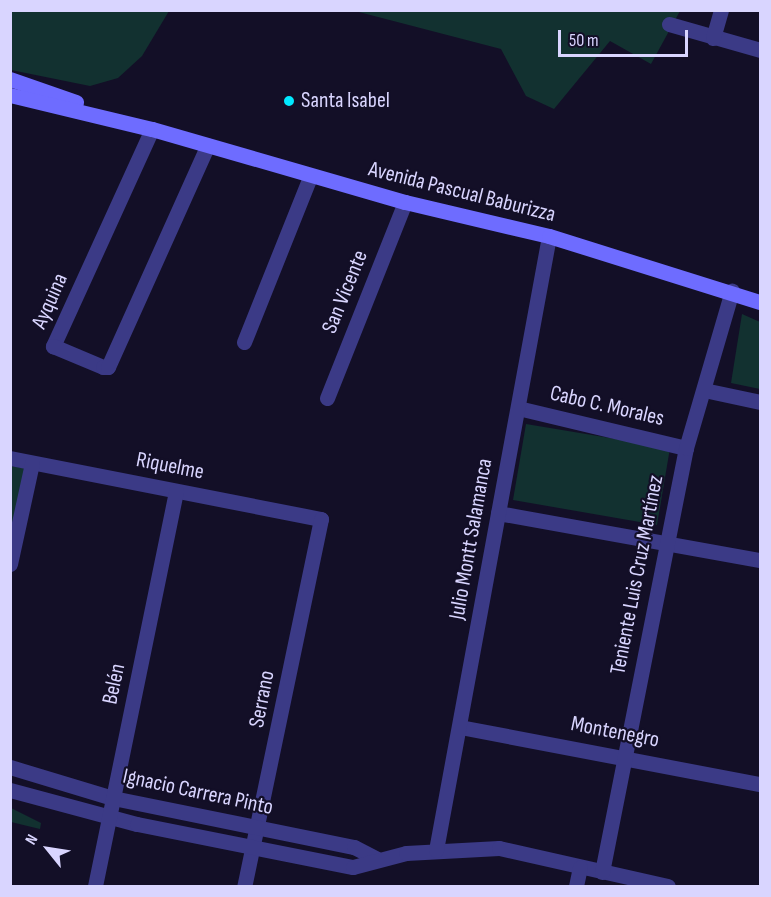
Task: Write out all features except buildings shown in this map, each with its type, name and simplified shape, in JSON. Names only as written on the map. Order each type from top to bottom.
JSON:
[{"type":"main road","name":"Avenida Pascual Baburizza","points":[[10,79],[152,129]]},
{"type":"main road","name":"Avenida Pascual Baburizza","points":[[10,95],[152,129],[310,177],[405,202],[549,236],[732,291],[760,302]]},
{"type":"street","points":[[713,38],[721,10]]},
{"type":"street","points":[[669,24],[760,50]]},
{"type":"street","name":"Ayquina","points":[[152,129],[53,346],[103,367],[108,367],[208,145]]},
{"type":"street","points":[[244,342],[310,177]]},
{"type":"street","name":"San Vicente","points":[[327,398],[405,202]]},
{"type":"street","name":"Julio Montt Salamanca","points":[[436,850],[549,236]]},
{"type":"street","name":"Teniente Luis Cruz Martínez","points":[[602,872],[686,448],[705,390],[732,291]]},
{"type":"street","points":[[705,390],[760,402]]},
{"type":"street","name":"Cabo C. Morales","points":[[518,408],[686,448]]},
{"type":"street","name":"Riquelme","points":[[10,458],[321,519]]},
{"type":"street","points":[[11,564],[32,463]]},
{"type":"street","name":"Belén","points":[[96,886],[176,490]]},
{"type":"street","points":[[498,513],[666,546],[760,560]]},
{"type":"street","name":"Serrano","points":[[244,886],[259,828],[321,519]]},
{"type":"street","name":"Montenegro","points":[[460,727],[624,755],[760,784]]},
{"type":"street","name":"Ignacio Carrera Pinto","points":[[10,767],[113,798],[354,847],[376,858]]},
{"type":"street","name":"Ignacio Carrera Pinto","points":[[10,790],[110,818],[253,849],[353,867],[376,858],[436,850],[499,848],[668,886]]},
{"type":"street","points":[[576,886],[580,867]]},
{"type":"green space","points":[[11,10],[169,11],[142,56],[118,78],[90,86],[11,70]]},
{"type":"green space","points":[[355,11],[680,11],[651,64],[610,41],[554,109],[526,96],[501,49]]},
{"type":"green space","points":[[742,314],[760,322],[760,389],[731,383]]},
{"type":"green space","points":[[526,424],[670,448],[657,525],[513,500]]},
{"type":"green space","points":[[11,466],[28,469],[11,535]]},
{"type":"green space","points":[[11,808],[41,823],[40,829],[11,822]]},
{"type":"place","name":"Santa Isabel","points":[[289,101]]}]
